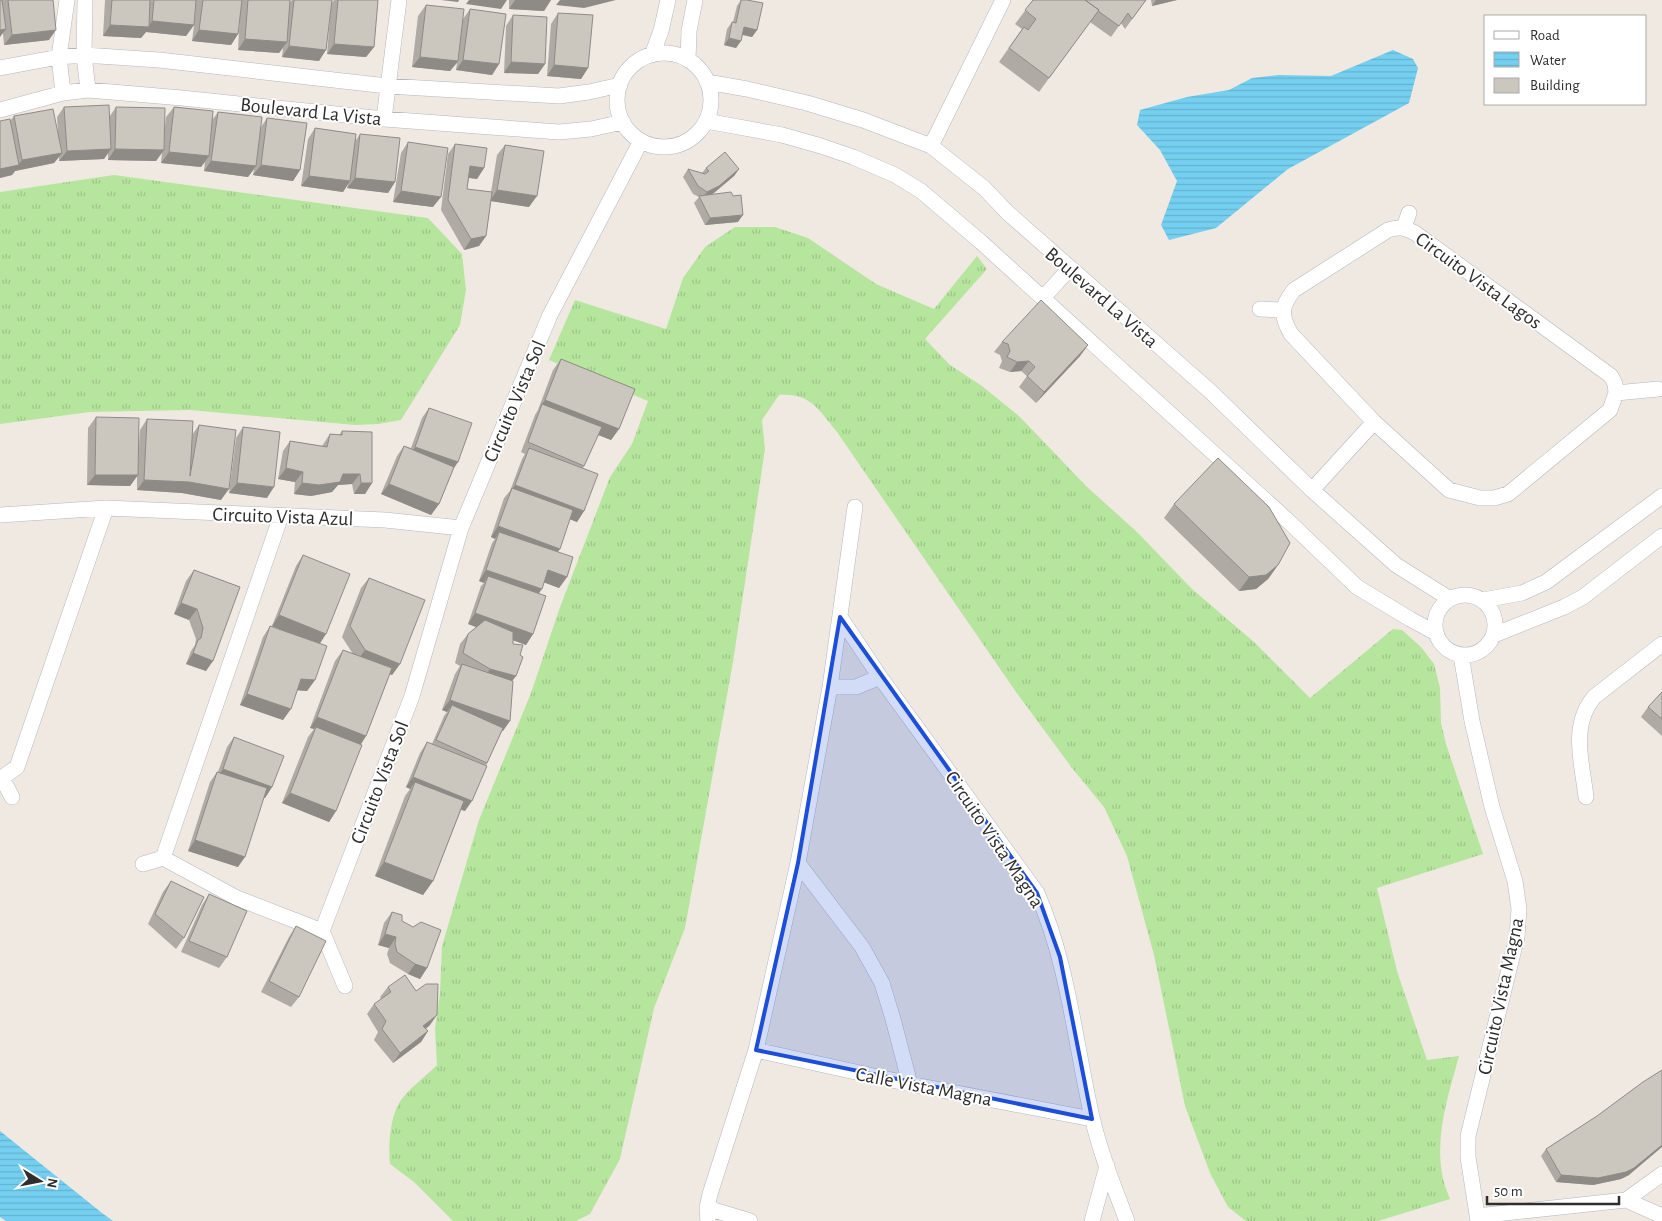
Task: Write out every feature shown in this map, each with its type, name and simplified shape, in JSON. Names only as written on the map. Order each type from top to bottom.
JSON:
[{"type":"street","points":[[64,93],[59,57],[67,0]]},
{"type":"street","points":[[85,0],[84,55],[88,90]]},
{"type":"street","points":[[384,119],[399,0]]},
{"type":"street","points":[[652,55],[661,31],[668,0]]},
{"type":"street","points":[[688,60],[689,31],[696,0]]},
{"type":"street","points":[[931,146],[1003,0]]},
{"type":"street","points":[[662,53],[673,54],[688,60],[700,70],[707,82],[711,95],[706,121],[694,136],[678,145],[653,146],[641,141],[634,136],[623,122],[618,98],[620,85],[632,66],[641,59],[662,53]]},
{"type":"street","name":"Boulevard La Vista","points":[[0,68],[59,57],[84,55],[159,60],[387,86],[559,96],[620,85]]},
{"type":"street","name":"Boulevard La Vista","points":[[707,82],[747,88],[807,103],[863,120],[931,146],[984,188],[1008,214],[1211,392],[1312,490],[1396,565],[1450,599]]},
{"type":"street","name":"Boulevard La Vista","points":[[0,110],[64,93],[88,90],[384,119],[559,132],[591,129],[623,122]]},
{"type":"street","name":"Boulevard La Vista","points":[[706,121],[782,135],[821,146],[895,175],[921,191],[1043,298],[1285,518],[1357,587],[1436,633]]},
{"type":"street","name":"Circuito Vista Sol","points":[[322,930],[412,696],[461,528],[550,315],[641,141]]},
{"type":"street","points":[[1404,227],[1409,213]]},
{"type":"street","name":"Circuito Vista Lagos","points":[[1282,310],[1294,290],[1388,230],[1404,227],[1415,233],[1611,376],[1615,384],[1616,393]]},
{"type":"street","points":[[1043,298],[1070,268]]},
{"type":"street","points":[[1260,309],[1282,310],[1285,324],[1291,334],[1374,422],[1449,490],[1480,498],[1494,498],[1508,494],[1610,410],[1616,393],[1658,389]]},
{"type":"street","points":[[1312,490],[1374,422]]},
{"type":"street","points":[[1483,600],[1522,593],[1546,582],[1662,496]]},
{"type":"street","points":[[750,1221],[708,1215],[710,1194],[756,1050],[798,863],[830,687],[856,507]]},
{"type":"street","points":[[12,797],[1,778],[17,766],[106,508]]},
{"type":"street","name":"Circuito Vista Azul","points":[[0,515],[106,508],[385,520],[461,528]]},
{"type":"street","points":[[163,858],[281,516]]},
{"type":"street","points":[[1494,635],[1564,607],[1583,596],[1662,536]]},
{"type":"street","points":[[1466,595],[1475,596],[1483,600],[1490,607],[1496,625],[1494,635],[1489,644],[1481,651],[1472,655],[1461,656],[1445,648],[1440,641],[1436,633],[1435,623],[1437,614],[1450,599],[1466,595]]},
{"type":"street","name":"Circuito Vista Magna","points":[[840,617],[880,677],[1037,893],[1049,919],[1060,957],[1092,1119],[1127,1221]]},
{"type":"street","points":[[1586,797],[1579,734],[1581,718],[1586,706],[1594,697],[1662,644]]},
{"type":"street","name":"Circuito Vista Magna","points":[[1461,656],[1474,731],[1492,807],[1515,881],[1519,909],[1517,937],[1468,1136],[1468,1158],[1478,1218]]},
{"type":"street","points":[[830,687],[856,687],[880,677]]},
{"type":"street","points":[[144,864],[163,858],[237,898],[322,930],[345,986]]},
{"type":"street","points":[[798,863],[862,947],[882,983],[894,1019],[910,1084]]},
{"type":"street","name":"Calle Vista Magna","points":[[756,1050],[910,1084],[1092,1119]]},
{"type":"street","points":[[1092,1221],[1107,1166]]},
{"type":"street","points":[[1478,1218],[1560,1214],[1626,1200],[1662,1174]]},
{"type":"street","points":[[1626,1200],[1662,1216]]},
{"type":"highlighted area","points":[[840,617],[1037,893],[1060,957],[1092,1119],[756,1050],[798,863]]},
{"type":"green space","points":[[114,175],[428,218],[462,254],[466,290],[460,325],[401,420],[355,425],[190,410],[90,412],[0,424],[0,192]]},
{"type":"green space","points":[[735,227],[775,227],[808,238],[876,284],[934,309],[977,256],[987,269],[925,339],[950,365],[982,386],[1020,417],[1086,486],[1137,532],[1192,589],[1254,642],[1310,698],[1393,629],[1402,630],[1421,647],[1434,664],[1440,688],[1441,723],[1446,744],[1483,854],[1377,888],[1397,971],[1427,1060],[1459,1056],[1447,1099],[1440,1143],[1443,1176],[1450,1199],[1378,1221],[1246,1221],[1228,1207],[1210,1173],[1185,1106],[1154,955],[1127,856],[1104,807],[1072,768],[1016,692],[837,432],[813,404],[799,396],[790,395],[779,395],[762,420],[765,449],[733,662],[685,928],[654,1008],[620,1159],[590,1214],[576,1221],[453,1221],[414,1182],[390,1164],[389,1149],[392,1122],[397,1106],[409,1091],[437,1065],[435,1029],[440,993],[442,946],[479,820],[531,693],[559,610],[610,477],[632,444],[648,401],[549,360],[575,300],[666,329],[683,278],[705,247]]},
{"type":"water","points":[[1393,50],[1413,59],[1418,68],[1409,103],[1288,169],[1216,228],[1169,240],[1161,225],[1177,181],[1160,150],[1137,125],[1140,110],[1187,97],[1229,90],[1252,78],[1278,75],[1331,76]]},
{"type":"water","points":[[0,1131],[113,1221],[6,1221],[0,1217]]},
{"type":"building","points":[[0,0],[2,0],[6,29],[0,30]]},
{"type":"building","points":[[8,0],[53,0],[56,30],[12,35]]},
{"type":"building","points":[[112,0],[150,0],[149,27],[110,25]]},
{"type":"building","points":[[154,0],[196,0],[194,25],[152,21]]},
{"type":"building","points":[[203,0],[242,0],[238,34],[199,30]]},
{"type":"building","points":[[248,0],[290,0],[287,42],[245,39]]},
{"type":"building","points":[[294,0],[332,0],[326,50],[289,46]]},
{"type":"building","points":[[338,0],[378,0],[374,47],[334,44]]},
{"type":"building","points":[[741,0],[763,3],[757,30],[744,27],[741,41],[729,38],[732,22],[736,23]]},
{"type":"building","points":[[1033,0],[1085,0],[1099,10],[1049,78],[1009,48],[1024,27],[1028,30],[1036,19],[1025,10]]},
{"type":"building","points":[[1085,0],[1146,0],[1132,19],[1128,13],[1119,26]]},
{"type":"building","points":[[426,5],[464,9],[458,61],[420,57]]},
{"type":"building","points":[[470,9],[506,14],[499,64],[463,60]]},
{"type":"building","points":[[558,13],[593,15],[588,68],[554,65]]},
{"type":"building","points":[[513,15],[547,17],[545,64],[511,62]]},
{"type":"building","points":[[109,105],[111,149],[67,151],[64,107]]},
{"type":"building","points":[[116,107],[165,108],[164,150],[115,149]]},
{"type":"building","points":[[174,107],[213,111],[209,156],[169,152]]},
{"type":"building","points":[[53,109],[62,153],[22,160],[14,116]]},
{"type":"building","points":[[218,112],[262,117],[256,166],[211,161]]},
{"type":"building","points":[[267,118],[307,123],[300,170],[261,165]]},
{"type":"building","points":[[10,119],[19,165],[0,169],[0,121]]},
{"type":"building","points":[[315,128],[356,134],[350,181],[309,176]]},
{"type":"building","points":[[360,134],[400,138],[395,182],[355,178]]},
{"type":"building","points":[[408,142],[448,148],[441,197],[401,191]]},
{"type":"building","points":[[455,144],[487,148],[484,168],[470,166],[467,189],[492,192],[486,236],[471,239],[448,200]]},
{"type":"building","points":[[505,145],[544,151],[537,196],[497,190]]},
{"type":"building","points":[[725,152],[739,169],[719,186],[707,192],[698,186],[688,169],[705,174],[709,171],[706,168]]},
{"type":"building","points":[[731,192],[733,196],[741,195],[743,215],[710,218],[699,196]]},
{"type":"building","points":[[1041,300],[1088,345],[1044,392],[1027,376],[1035,367],[1029,361],[1017,362],[1007,357],[1010,351],[1008,344],[1002,342]]},
{"type":"building","points":[[561,359],[635,389],[619,429],[545,400]]},
{"type":"building","points":[[542,404],[602,427],[584,466],[528,442]]},
{"type":"building","points":[[429,408],[472,423],[458,462],[415,447]]},
{"type":"building","points":[[96,417],[139,418],[138,475],[95,475]]},
{"type":"building","points":[[147,419],[193,421],[190,476],[199,425],[236,430],[229,489],[189,482],[144,480]]},
{"type":"building","points":[[243,427],[280,432],[274,487],[237,483]]},
{"type":"building","points":[[342,431],[372,432],[372,483],[361,483],[360,474],[343,474],[340,482],[319,485],[302,483],[303,472],[286,468],[290,441],[327,447],[330,434],[342,435]]},
{"type":"building","points":[[404,446],[454,467],[439,504],[389,484]]},
{"type":"building","points":[[529,448],[598,474],[584,511],[515,485]]},
{"type":"building","points":[[1218,458],[1269,507],[1290,543],[1278,565],[1266,575],[1249,577],[1174,504]]},
{"type":"building","points":[[512,488],[573,510],[560,549],[498,526]]},
{"type":"building","points":[[499,532],[573,557],[567,577],[548,570],[542,589],[486,570]]},
{"type":"building","points":[[303,555],[350,574],[326,634],[279,615]]},
{"type":"building","points":[[194,570],[240,587],[213,661],[193,653],[198,640],[201,638],[203,628],[197,609],[181,603]]},
{"type":"building","points":[[488,576],[546,596],[533,634],[475,613]]},
{"type":"building","points":[[369,578],[425,600],[400,664],[365,650],[350,626]]},
{"type":"building","points":[[485,620],[513,632],[513,644],[523,645],[520,655],[523,657],[516,676],[490,669],[463,653],[468,634]]},
{"type":"building","points":[[270,626],[327,646],[315,680],[301,679],[291,709],[247,694]]},
{"type":"building","points":[[343,650],[392,668],[366,736],[317,717]]},
{"type":"building","points":[[462,664],[513,681],[510,721],[450,700]]},
{"type":"building","points":[[1662,692],[1662,719],[1648,707]]},
{"type":"building","points":[[452,705],[503,728],[487,763],[436,740]]},
{"type":"building","points":[[316,727],[362,745],[336,811],[290,793]]},
{"type":"building","points":[[234,737],[284,756],[272,787],[223,769]]},
{"type":"building","points":[[427,742],[487,766],[472,801],[413,777]]},
{"type":"building","points":[[217,772],[267,788],[245,857],[195,840]]},
{"type":"building","points":[[415,782],[464,801],[433,881],[384,862]]},
{"type":"building","points":[[171,881],[204,897],[184,938],[155,914]]},
{"type":"building","points":[[209,894],[247,911],[227,957],[189,941]]},
{"type":"building","points":[[392,912],[402,915],[402,921],[413,927],[421,922],[441,930],[427,968],[415,964],[397,952],[396,937],[385,934]]},
{"type":"building","points":[[296,926],[326,941],[299,997],[269,981]]},
{"type":"building","points":[[405,975],[416,991],[426,984],[438,984],[437,1015],[423,1026],[428,1031],[400,1053],[382,1029],[386,1021],[374,1004],[391,992],[388,987]]},
{"type":"building","points":[[1662,1070],[1662,1145],[1634,1168],[1626,1172],[1598,1178],[1561,1175],[1546,1149]]}]
